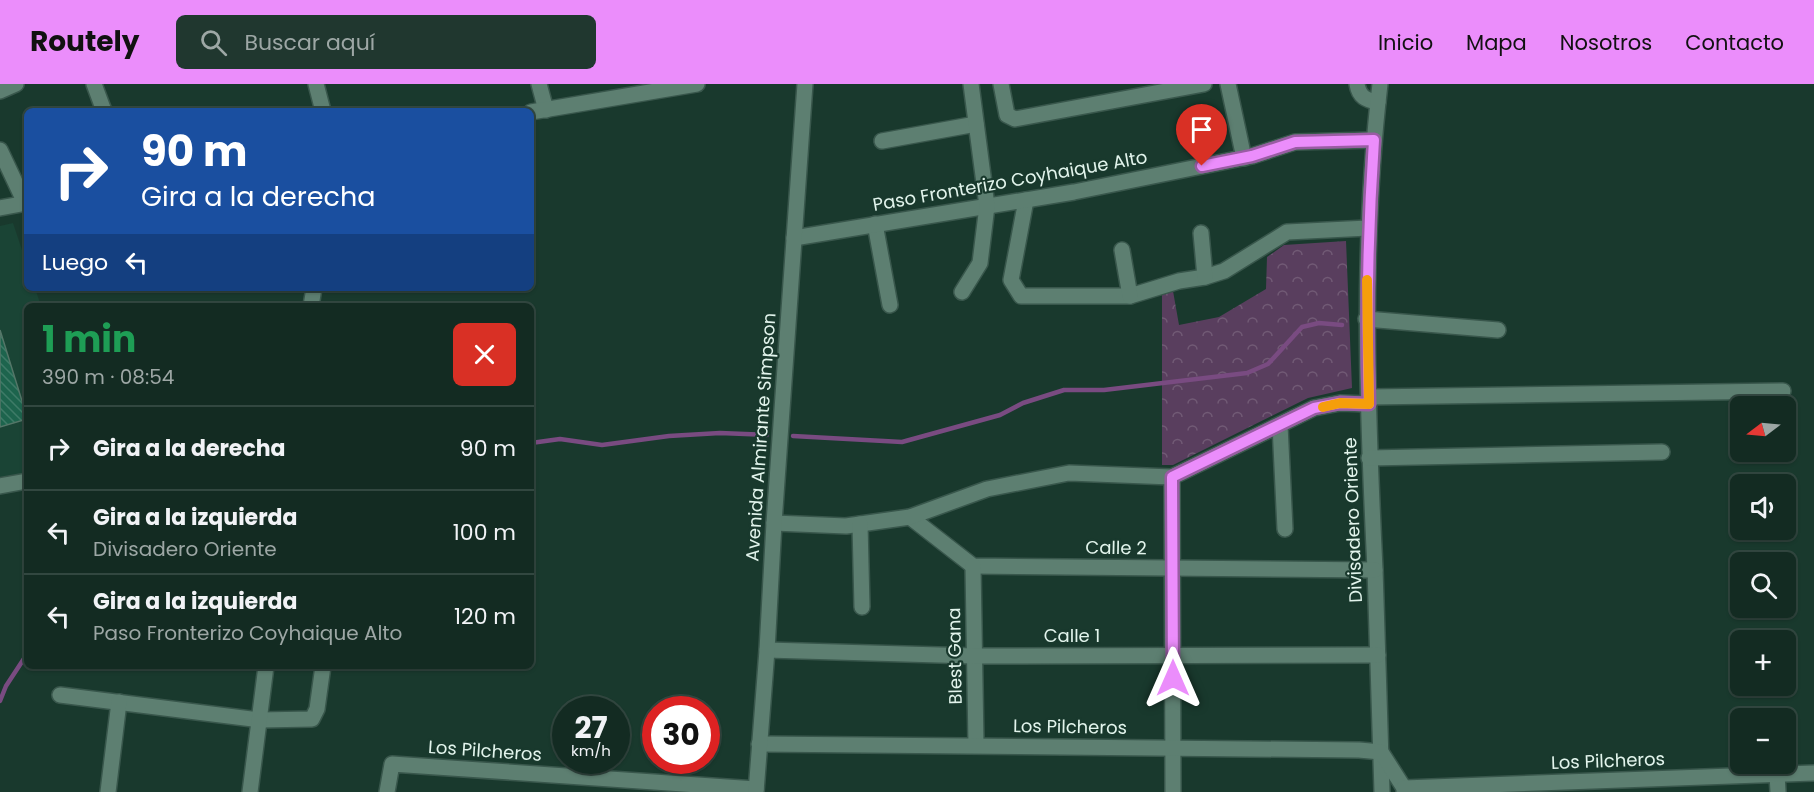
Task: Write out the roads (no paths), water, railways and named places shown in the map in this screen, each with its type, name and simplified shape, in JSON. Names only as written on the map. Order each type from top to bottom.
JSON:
[{"type":"street","points":[[0,91],[16,84]]},
{"type":"street","points":[[94,84],[103,108]]},
{"type":"street","points":[[316,84],[322,108]]},
{"type":"street","points":[[539,84],[539,111],[697,84]]},
{"type":"street","name":"Avenida Almirante Simpson","points":[[756,790],[805,84]]},
{"type":"street","points":[[962,292],[980,264],[987,206],[971,84]]},
{"type":"street","points":[[1001,84],[1007,115],[1016,119],[1204,84]]},
{"type":"street","points":[[1228,84],[1244,158]]},
{"type":"street","points":[[1357,84],[1359,94],[1366,100],[1378,102]]},
{"type":"street","name":"Divisadero Oriente","points":[[1380,84],[1368,228],[1366,319],[1382,792]]},
{"type":"street","points":[[882,141],[976,124]]},
{"type":"street","name":"Paso Fronterizo Coyhaique Alto","points":[[794,238],[1026,200],[1244,158],[1295,142],[1374,140]]},
{"type":"street","points":[[0,150],[24,199]]},
{"type":"street","points":[[1026,200],[1011,280],[1021,296],[1130,296],[1179,281],[1224,271],[1287,232],[1368,228]]},
{"type":"street","points":[[0,208],[24,203]]},
{"type":"street","points":[[875,224],[890,305]]},
{"type":"street","points":[[1201,233],[1205,277]]},
{"type":"street","points":[[1122,250],[1130,296]]},
{"type":"street","points":[[1366,319],[1498,330]]},
{"type":"street","points":[[774,523],[846,526],[910,517],[987,489],[1069,473],[1172,477],[1314,408],[1340,403],[1783,392]]},
{"type":"street","points":[[1280,425],[1285,529]]},
{"type":"street","points":[[1369,458],[1662,452]]},
{"type":"street","points":[[1172,477],[1173,792]]},
{"type":"street","points":[[0,486],[24,482]]},
{"type":"street","points":[[910,517],[973,566]]},
{"type":"street","points":[[860,524],[862,607]]},
{"type":"street","name":"Calle 2","points":[[973,566],[1375,570]]},
{"type":"street","name":"Blest Gana","points":[[973,566],[976,745]]},
{"type":"street","name":"Calle 1","points":[[767,650],[974,656],[1378,654]]},
{"type":"street","points":[[250,792],[266,669]]},
{"type":"street","points":[[60,695],[260,720],[312,719],[318,709],[322,669]]},
{"type":"street","points":[[108,792],[119,702]]},
{"type":"street","name":"Los Pilcheros","points":[[759,744],[1381,752]]},
{"type":"street","points":[[1381,752],[1404,790]]},
{"type":"street","name":"Los Pilcheros","points":[[387,792],[392,764],[756,790]]},
{"type":"street","name":"Los Pilcheros","points":[[1796,773],[1814,773]]},
{"type":"street","points":[[1777,774],[1778,792]]},
{"type":"street","name":"Los Pilcheros","points":[[1404,790],[1777,774]]},
{"type":"waterway","points":[[793,436],[902,442],[1000,415],[1023,403],[1064,390],[1104,390],[1247,373],[1268,364],[1302,327],[1319,323],[1342,325]]},
{"type":"waterway","points":[[534,443],[560,439],[602,445],[669,436],[720,433],[767,435]]},
{"type":"waterway","points":[[0,701],[6,686],[24,659]]}]
